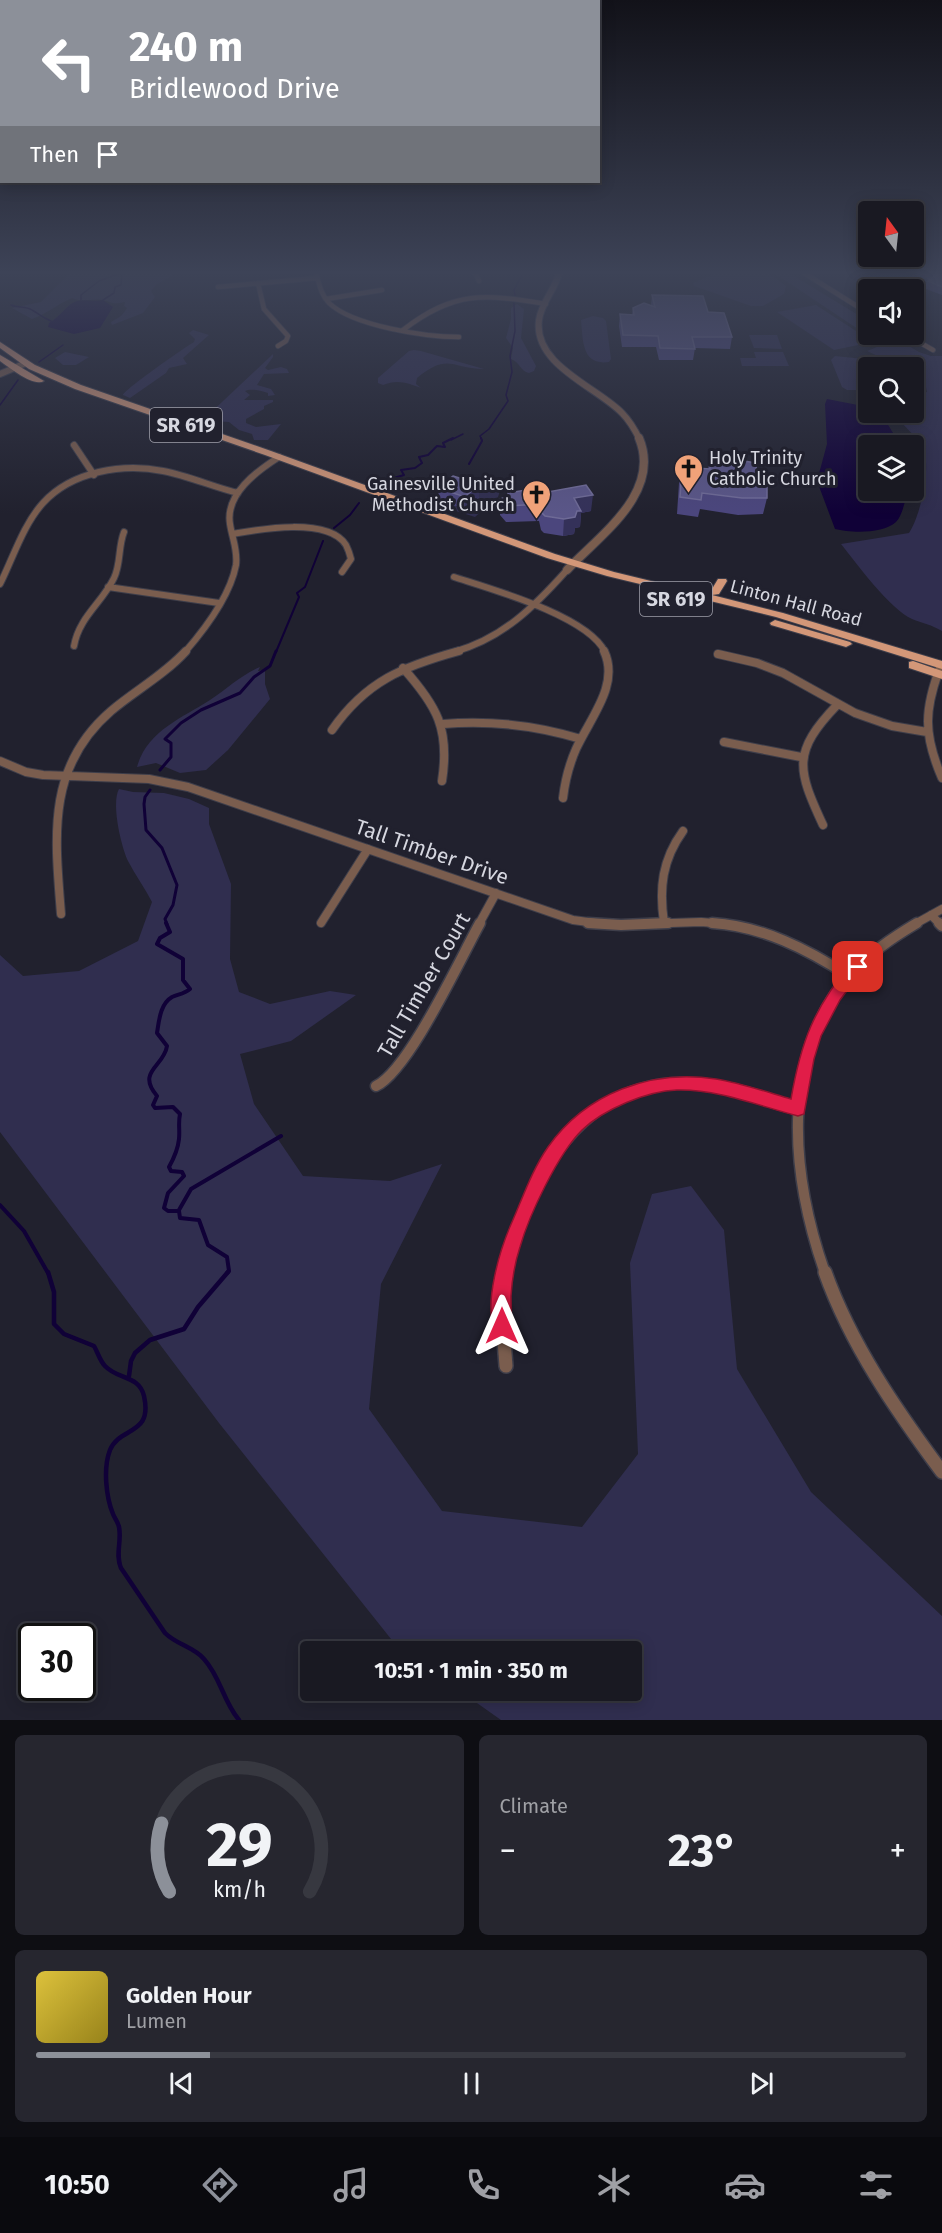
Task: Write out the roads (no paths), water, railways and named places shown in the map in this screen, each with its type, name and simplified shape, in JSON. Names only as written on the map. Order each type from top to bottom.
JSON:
[{"type":"main road","name":"Linton Hall Road","points":[[13,353],[59,380],[275,459],[449,529],[570,567],[610,583],[784,626],[941,670]]},
{"type":"main road","name":"Linton Hall Road","points":[[0,357],[14,368],[75,396],[275,459]]},
{"type":"main road","name":"Linton Hall Road","points":[[570,567],[687,592],[847,634],[941,670]]},
{"type":"main road","points":[[687,592],[713,592],[729,586],[735,599],[753,609]]},
{"type":"street","points":[[332,730],[364,691],[403,669],[492,638],[517,622],[634,496],[645,471],[644,454],[634,426],[622,412],[567,373],[548,353]]},
{"type":"street","points":[[0,374],[26,363]]},
{"type":"street","points":[[74,445],[94,475]]},
{"type":"street","points":[[61,914],[56,812],[65,777],[78,750],[100,721],[182,655],[219,603],[231,581],[236,564],[237,554],[230,510],[238,493],[247,482],[275,459]]},
{"type":"street","points":[[0,584],[42,505],[63,487],[94,475],[124,469],[155,470],[238,493]]},
{"type":"street","points":[[232,534],[287,526],[322,531],[339,539],[349,550],[351,559],[342,572]]},
{"type":"street","points":[[74,646],[77,630],[82,621],[108,587],[118,569],[124,532]]},
{"type":"street","points":[[454,577],[557,613],[582,627],[598,640],[608,658],[609,684],[566,771],[563,798]]},
{"type":"street","points":[[108,587],[219,603]]},
{"type":"street","points":[[718,654],[757,663],[783,673],[837,705],[873,720],[927,732]]},
{"type":"street","points":[[403,669],[430,700],[443,724],[447,746],[442,781]]},
{"type":"street","points":[[941,670],[929,693],[927,732],[942,778]]},
{"type":"street","points":[[823,825],[804,779],[801,757],[811,734],[837,705]]},
{"type":"street","points":[[443,724],[506,721],[540,727],[581,739]]},
{"type":"street","points":[[724,742],[801,757]]},
{"type":"street","name":"Tall Timber Drive","points":[[0,761],[26,772],[65,777],[132,778],[169,782],[586,923],[722,923],[764,932],[812,952],[849,976]]},
{"type":"street","points":[[664,923],[661,905],[661,873],[670,849],[683,831]]},
{"type":"street","points":[[321,923],[368,849]]},
{"type":"street","name":"Tall Timber Court","points":[[376,1086],[388,1080],[406,1057],[496,893]]},
{"type":"street","points":[[942,909],[881,945],[849,976],[829,1003],[814,1034],[806,1059],[798,1109],[799,1168],[806,1208],[828,1281],[868,1363],[895,1407],[942,1472]]},
{"type":"street","points":[[931,915],[942,926]]},
{"type":"street","points":[[506,1365],[502,1294],[510,1247],[542,1173],[576,1124],[614,1100],[655,1086],[678,1083],[717,1086],[798,1109]]},
{"type":"waterway","points":[[39,362],[51,353]]},
{"type":"waterway","points":[[481,438],[480,436],[489,429],[508,401],[506,395],[512,372],[511,353]]},
{"type":"waterway","points":[[0,405],[18,380]]},
{"type":"waterway","points":[[451,440],[463,434]]},
{"type":"waterway","points":[[375,487],[380,482],[404,475],[401,470],[415,468],[422,463],[419,457],[428,455],[437,446],[445,447],[443,443],[453,438]]},
{"type":"waterway","points":[[469,464],[482,441],[481,438]]},
{"type":"waterway","points":[[334,528],[350,515],[359,503]]},
{"type":"waterway","points":[[276,652],[299,597],[297,593],[305,587],[323,541]]},
{"type":"waterway","points":[[160,770],[171,757],[171,743],[165,739],[181,723],[201,710],[240,693],[254,677],[270,666],[276,651]]},
{"type":"waterway","points":[[150,790],[145,797],[144,804],[146,830],[162,848],[177,885],[173,905],[165,919],[167,924]]},
{"type":"waterway","points":[[166,923],[170,932],[160,938],[157,944],[183,959],[183,980],[190,989],[172,997],[163,1008],[157,1033],[167,1046],[165,1053],[150,1075],[149,1081],[157,1096],[153,1105],[155,1108],[173,1107],[180,1114],[178,1143],[169,1167],[171,1171],[182,1172],[184,1176],[168,1193],[164,1208],[168,1211],[179,1211],[180,1218],[199,1220],[208,1245],[227,1257],[228,1272]]},
{"type":"waterway","points":[[179,1210],[191,1189],[281,1136]]},
{"type":"waterway","points":[[0,1205],[24,1231],[48,1273]]},
{"type":"waterway","points":[[48,1272],[54,1292],[54,1324],[64,1334],[94,1346],[105,1366],[138,1384],[144,1396],[146,1409],[144,1418],[134,1429],[115,1442],[108,1457],[106,1482],[113,1514],[119,1527],[121,1568],[165,1633],[200,1655],[210,1666],[239,1720]]},
{"type":"waterway","points":[[129,1376],[131,1361],[135,1353],[150,1340],[184,1329],[198,1307],[228,1272]]},
{"type":"place","name":"Holy Trinity Catholic Church","points":[[688,494]]},
{"type":"place","name":"Gainesville United Methodist Church","points":[[536,520]]}]
